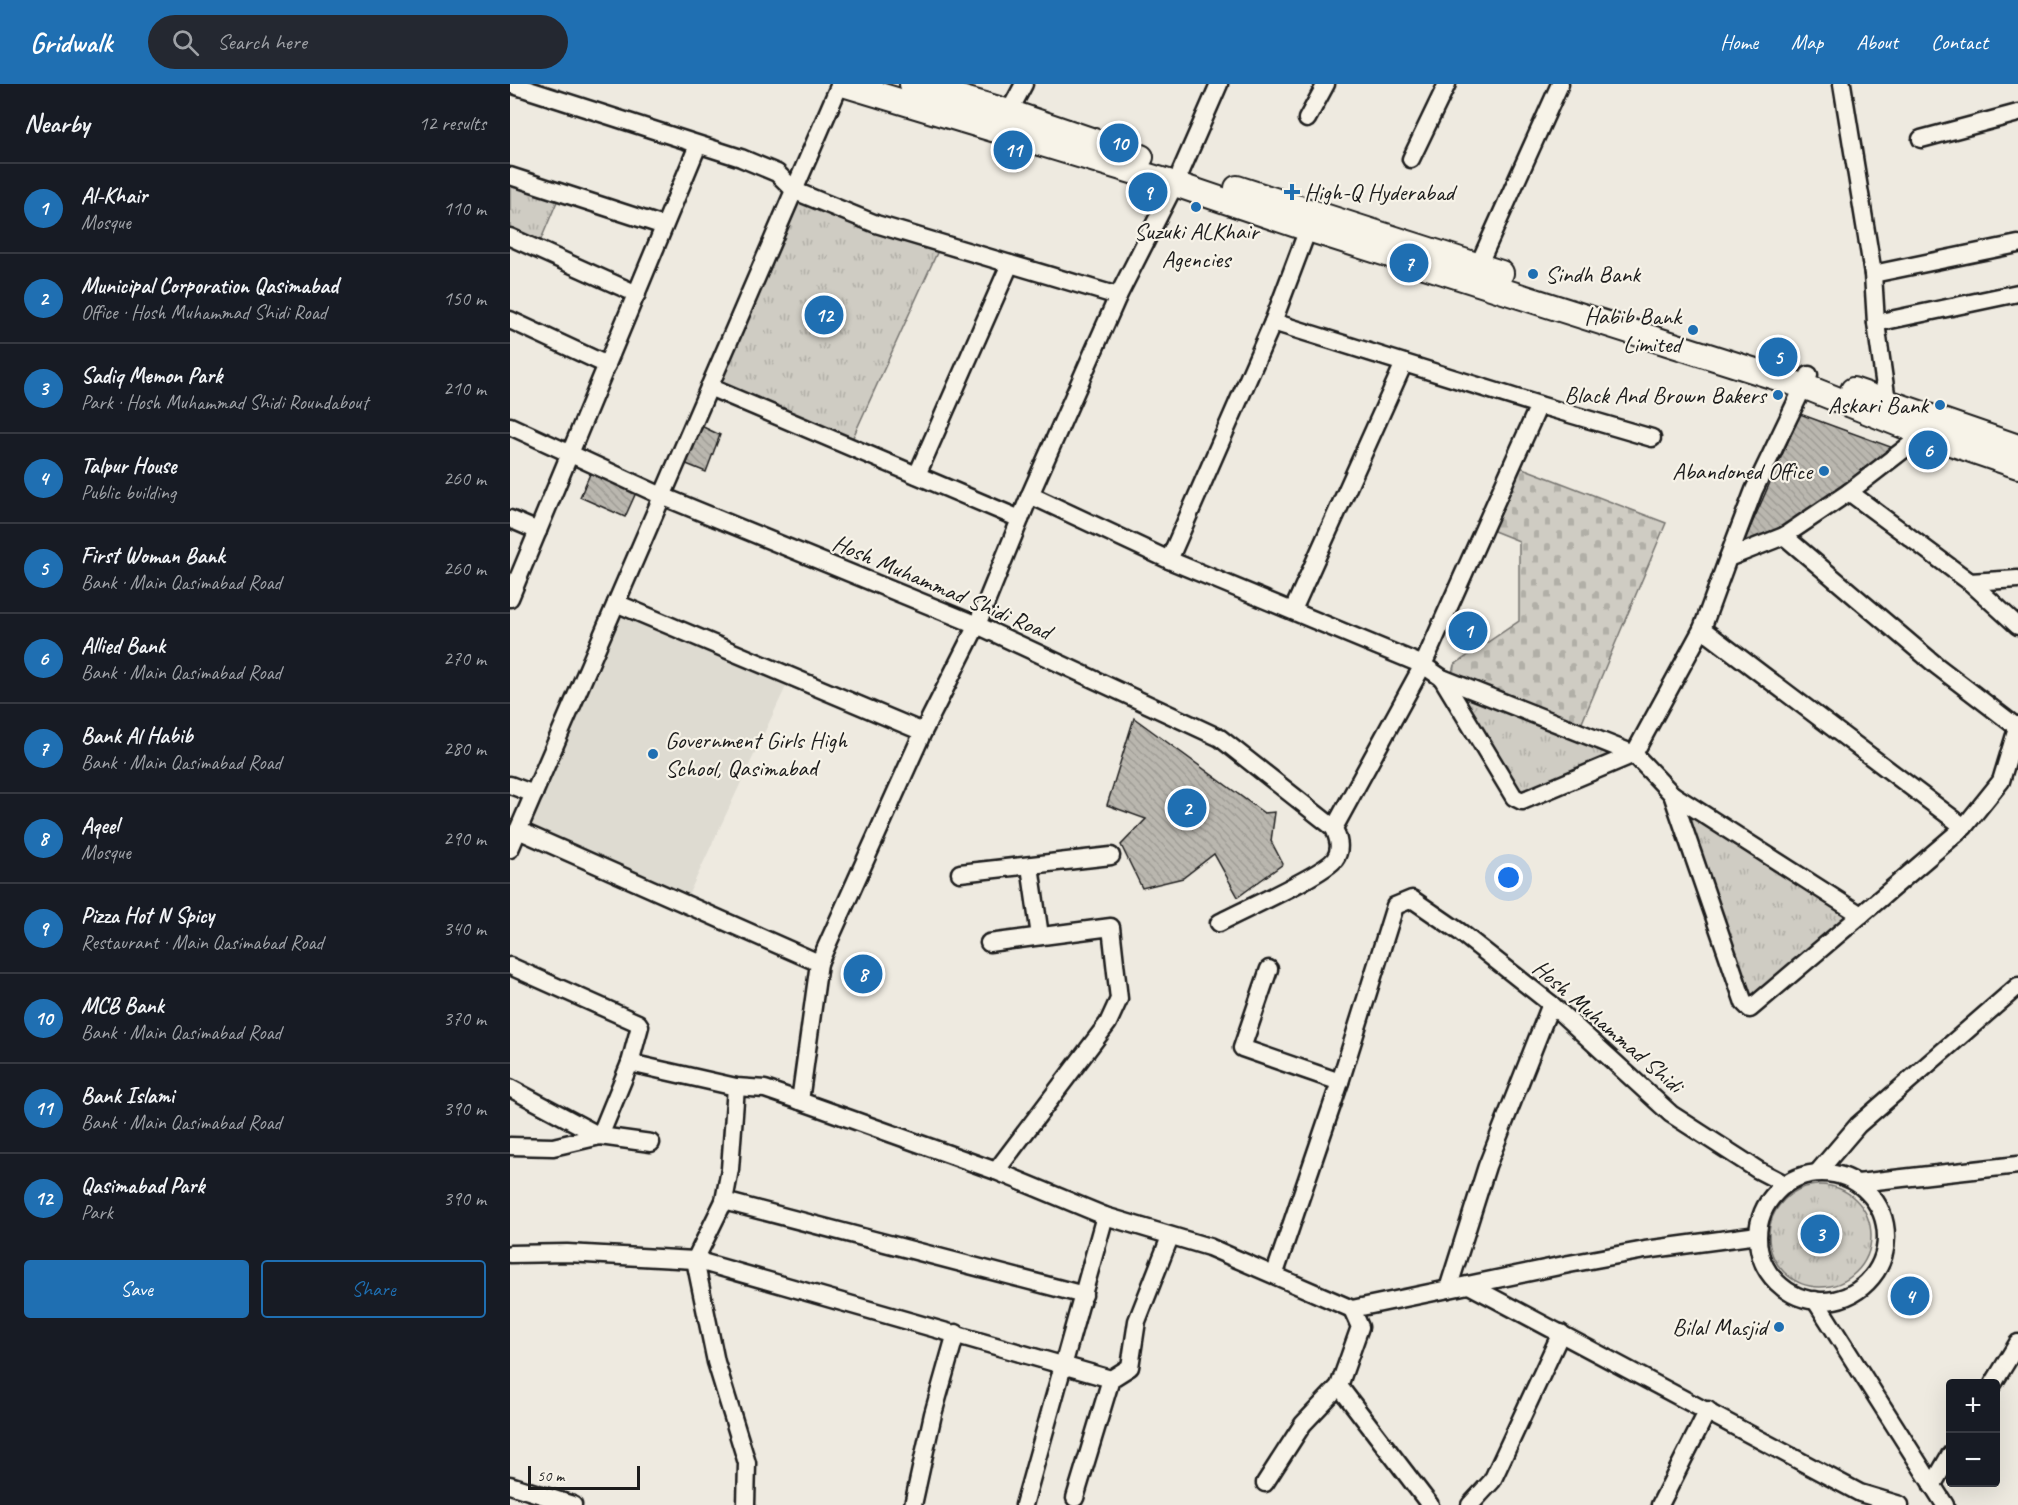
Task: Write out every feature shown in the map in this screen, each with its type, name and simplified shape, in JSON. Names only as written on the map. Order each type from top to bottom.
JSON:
[{"type":"main road","points":[[842,84],[1178,177],[1478,266],[1885,409],[2018,447]]},
{"type":"main road","points":[[912,84],[1009,112],[1308,229],[1808,381]]},
{"type":"main road","points":[[1885,409],[1924,434],[2018,466]]},
{"type":"street","points":[[510,84],[777,173],[795,191],[876,224],[1118,296]]},
{"type":"street","points":[[510,849],[842,84]]},
{"type":"street","points":[[1009,112],[1024,84]]},
{"type":"street","points":[[800,1101],[819,963],[924,732],[977,625],[1030,495],[1118,296],[1178,177],[1218,84]]},
{"type":"street","points":[[1307,119],[1326,84]]},
{"type":"street","points":[[1412,159],[1447,84]]},
{"type":"street","points":[[1478,266],[1560,84]]},
{"type":"street","points":[[1842,84],[1873,274],[1885,409]]},
{"type":"street","points":[[1921,139],[2018,113]]},
{"type":"street","points":[[510,598],[698,145]]},
{"type":"street","points":[[510,176],[664,226]]},
{"type":"street","points":[[1168,560],[1273,322],[1308,229]]},
{"type":"street","points":[[510,237],[637,294]]},
{"type":"street","points":[[1873,274],[2018,244]]},
{"type":"street","points":[[917,475],[1010,264]]},
{"type":"street","points":[[1876,323],[2018,295]]},
{"type":"street","points":[[510,320],[607,365]]},
{"type":"street","points":[[1273,322],[1652,438]]},
{"type":"street","points":[[1293,610],[1404,363]]},
{"type":"street","points":[[1442,678],[1518,801],[1634,754],[1702,629],[1754,490],[1808,381]]},
{"type":"street","points":[[709,387],[1020,519]]},
{"type":"street","points":[[1219,923],[1310,877],[1335,860],[1340,844],[1334,828],[1423,665],[1539,405]]},
{"type":"street","name":"Hosh Muhammad Shidi Road","points":[[510,426],[662,496],[977,625],[1220,738],[1334,828]]},
{"type":"street","points":[[1728,558],[1784,536],[1849,492],[1924,434]]},
{"type":"street","points":[[1849,492],[1970,582],[2018,626]]},
{"type":"street","points":[[1030,495],[1168,560],[1423,665],[1442,678],[1634,754],[1672,794],[1861,915]]},
{"type":"street","points":[[510,519],[538,531]]},
{"type":"street","points":[[1672,794],[1744,1003],[1750,1009],[1964,827],[2001,781],[2018,727],[1937,666],[1784,536]]},
{"type":"street","points":[[1970,582],[2018,579]]},
{"type":"street","points":[[616,603],[924,732]]},
{"type":"street","points":[[1702,629],[1964,827]]},
{"type":"street","points":[[510,785],[534,794]]},
{"type":"street","points":[[518,830],[819,963]]},
{"type":"street","points":[[960,873],[1111,856]]},
{"type":"street","points":[[1030,866],[1040,936]]},
{"type":"street","name":"Hosh Muhammad Shidi","points":[[1340,1082],[1395,906],[1412,899],[1460,932],[1551,1004],[1671,1113],[1785,1185]]},
{"type":"street","points":[[988,943],[1111,927],[1119,999],[1108,1023],[996,1172]]},
{"type":"street","points":[[510,966],[638,1023],[640,1026],[630,1063],[600,1136]]},
{"type":"street","points":[[1269,969],[1242,1048],[1340,1082],[1275,1274]]},
{"type":"street","points":[[1817,1173],[1858,1125],[2018,986]]},
{"type":"street","points":[[1448,1288],[1487,1166],[1551,1004]]},
{"type":"street","points":[[630,1063],[736,1087],[765,1089],[996,1172],[1105,1216],[1209,1247],[1275,1274],[1352,1310],[1448,1288],[1645,1250],[1758,1235]]},
{"type":"street","points":[[736,1087],[730,1169],[724,1201],[695,1260],[716,1362],[747,1463],[746,1505]]},
{"type":"street","points":[[510,1088],[600,1136],[651,1143]]},
{"type":"street","points":[[510,1146],[553,1147],[600,1136]]},
{"type":"street","points":[[1858,1183],[2018,1165]]},
{"type":"street","points":[[1817,1173],[1838,1174],[1858,1183],[1873,1197],[1883,1216],[1887,1237],[1883,1258],[1872,1277],[1856,1291],[1837,1299],[1815,1300],[1793,1293],[1774,1279],[1760,1251],[1758,1235],[1766,1207],[1785,1185],[1800,1177],[1817,1173]]},
{"type":"street","points":[[724,1201],[1084,1295]]},
{"type":"street","points":[[1024,1505],[1105,1216]]},
{"type":"street","points":[[1076,1498],[1111,1379],[1130,1367],[1137,1321],[1170,1237]]},
{"type":"street","points":[[510,1254],[567,1253],[695,1260],[1111,1379]]},
{"type":"street","points":[[1469,1285],[1708,1410],[1857,1499],[1900,1505]]},
{"type":"street","points":[[1815,1300],[1945,1505]]},
{"type":"street","points":[[1265,1483],[1303,1424],[1339,1386],[1360,1327],[1352,1310]]},
{"type":"street","points":[[913,1505],[933,1414],[956,1333]]},
{"type":"street","points":[[1470,1505],[1492,1481],[1561,1333]]},
{"type":"street","points":[[1996,1379],[2018,1343]]},
{"type":"street","points":[[1339,1386],[1430,1505]]},
{"type":"street","points":[[1660,1505],[1708,1410]]},
{"type":"street","points":[[1932,1486],[1946,1462]]},
{"type":"street","points":[[510,1485],[573,1505]]},
{"type":"shaded area","name":"Government Girls High School, Qasimabad","points":[[616,603],[790,678],[684,904],[518,830]]},
{"type":"green space","points":[[510,176],[561,192],[537,249],[510,237]]},
{"type":"green space","points":[[795,191],[941,244],[849,446],[709,387]]},
{"type":"green space","points":[[1512,464],[1666,523],[1578,732],[1450,681],[1454,665],[1519,621],[1519,541],[1484,527]]},
{"type":"green space","points":[[1442,678],[1634,754],[1522,801]]},
{"type":"green space","points":[[1672,794],[1861,915],[1750,1009]]},
{"type":"green space","points":[[1820,1185],[1840,1189],[1856,1200],[1867,1216],[1871,1236],[1867,1256],[1856,1272],[1840,1283],[1820,1287],[1800,1283],[1784,1272],[1773,1256],[1769,1236],[1773,1216],[1784,1200],[1800,1189]]},
{"type":"building","name":"Abandoned Office","points":[[1800,414],[1896,449],[1784,536],[1743,544]]},
{"type":"building","points":[[699,425],[720,435],[706,472],[684,463]]},
{"type":"building","points":[[593,467],[639,486],[625,517],[580,497]]},
{"type":"building","points":[[1134,718],[1264,813],[1275,812],[1271,841],[1283,864],[1238,897],[1214,854],[1183,878],[1142,888],[1121,845],[1146,819],[1107,805]]},
{"type":"place","name":"MCB Bank","points":[[1119,143]]},
{"type":"place","name":"Bank Islami","points":[[1013,150]]},
{"type":"place","name":"Pizza Hot N Spicy","points":[[1148,192]]},
{"type":"place","name":"High-Q Hyderabad","points":[[1292,192]]},
{"type":"place","name":"Suzuki ALKhair Agencies","points":[[1196,207]]},
{"type":"place","name":"Bank Al Habib","points":[[1409,263]]},
{"type":"place","name":"Sindh Bank","points":[[1533,274]]},
{"type":"place","name":"Qasimabad Park","points":[[824,315]]},
{"type":"place","name":"Habib Bank Limited","points":[[1693,330]]},
{"type":"place","name":"First Woman Bank","points":[[1778,357]]},
{"type":"place","name":"Black And Brown Bakers","points":[[1778,395]]},
{"type":"place","name":"Askari Bank","points":[[1940,405]]},
{"type":"place","name":"Allied Bank","points":[[1928,450]]},
{"type":"place","name":"Abandoned Office","points":[[1824,471]]},
{"type":"place","name":"Al-Khair","points":[[1468,631]]},
{"type":"place","name":"Government Girls High School, Qasimabad","points":[[653,754]]},
{"type":"place","name":"Municipal Corporation Qasimabad","points":[[1187,808]]},
{"type":"place","name":"Aqeel","points":[[863,974]]},
{"type":"place","name":"Sadiq Memon Park","points":[[1820,1234]]},
{"type":"place","name":"Talpur House","points":[[1910,1296]]},
{"type":"place","name":"Bilal Masjid","points":[[1779,1327]]}]
